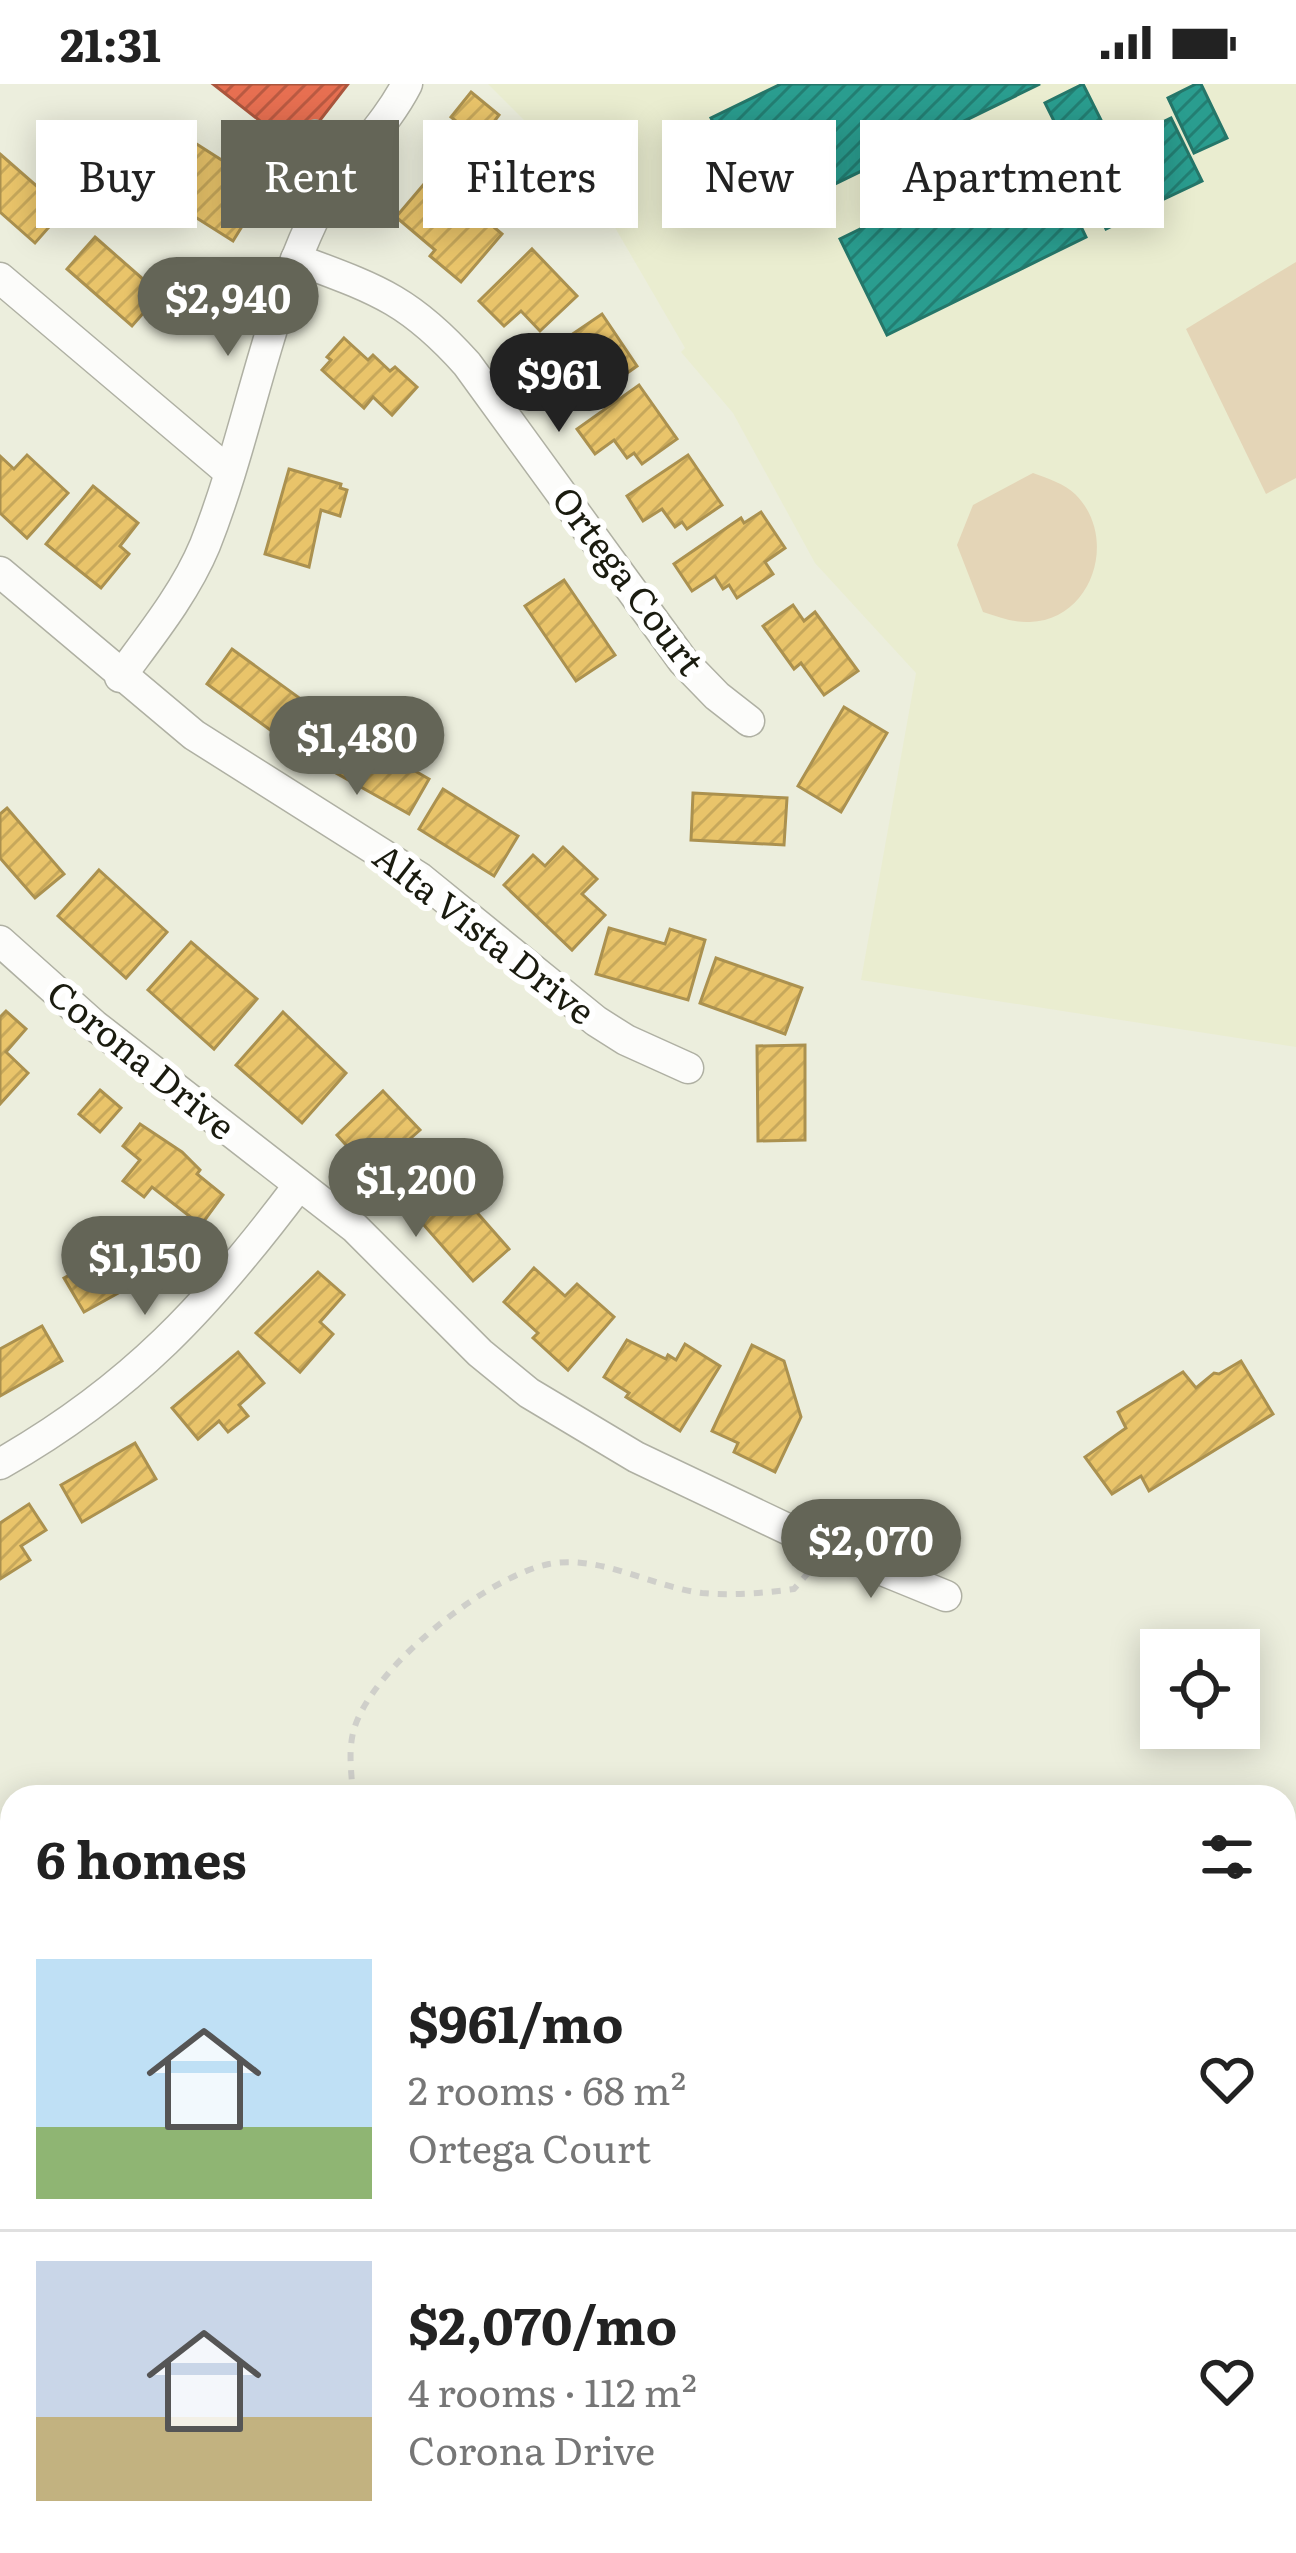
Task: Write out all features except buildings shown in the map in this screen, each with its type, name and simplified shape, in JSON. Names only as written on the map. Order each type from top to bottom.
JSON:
[{"type":"street","points":[[382,120],[407,84]]},
{"type":"street","points":[[120,677],[192,572],[310,228]]},
{"type":"street","name":"Ortega Court","points":[[296,259],[377,290],[410,308],[440,334],[683,661],[749,721]]},
{"type":"street","points":[[0,278],[228,471]]},
{"type":"street","name":"Alta Vista Drive","points":[[0,572],[120,677],[232,763],[420,878],[596,1021],[688,1068]]},
{"type":"street","name":"Corona Drive","points":[[0,941],[78,1012],[355,1228],[479,1353],[529,1393],[636,1457],[821,1545],[946,1596]]},
{"type":"street","points":[[0,1464],[90,1408],[176,1335],[226,1280],[299,1185]]},
{"type":"path","points":[[352,1785],[354,1728],[382,1680],[421,1641],[500,1583],[552,1563],[598,1567],[700,1593],[794,1589],[817,1561],[821,1545]]},
{"type":"shaded area","points":[[488,84],[1296,84],[1296,1047],[861,980],[916,673],[815,563],[733,413],[681,352],[685,348],[615,228],[638,228],[638,120],[524,120]]},
{"type":"shaded area","points":[[1296,262],[1296,478],[1266,494],[1186,329]]},
{"type":"shaded area","points":[[1033,473],[1075,494],[1088,512],[1097,553],[1084,592],[1070,607],[1052,618],[1024,622],[983,612],[957,545],[973,505]]}]
